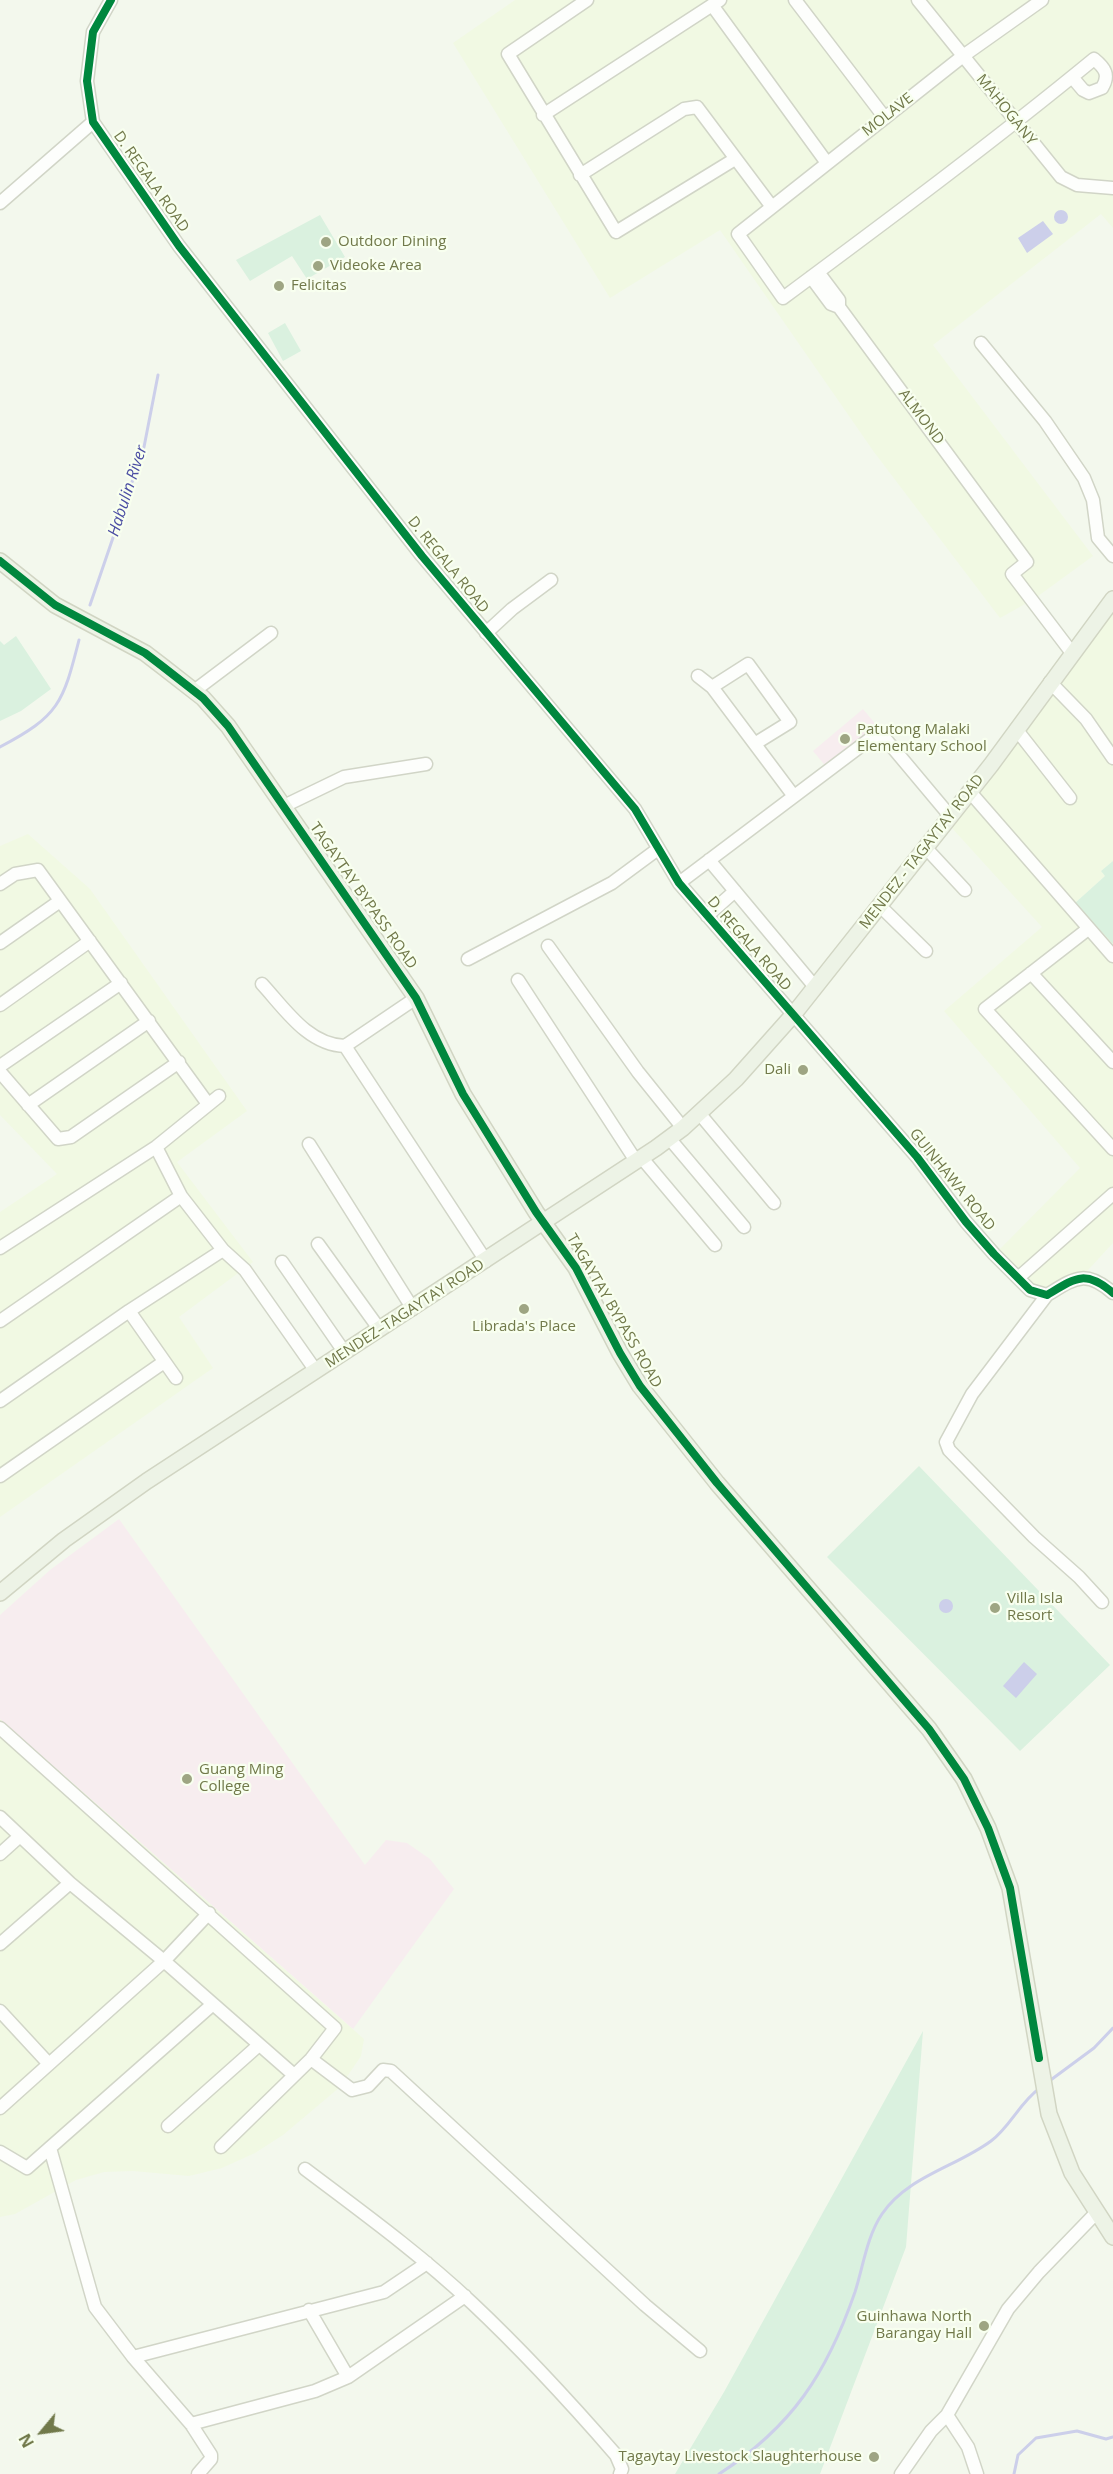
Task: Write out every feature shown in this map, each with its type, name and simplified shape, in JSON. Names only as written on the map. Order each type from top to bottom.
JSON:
[{"type":"main road","name":"TAGAYTAY BYPASS ROAD","points":[[0,561],[55,605],[145,653],[195,691],[228,726],[416,998],[463,1094],[576,1268],[620,1353],[651,1401],[724,1491],[929,1729],[964,1779],[988,1828],[1010,1888],[1049,2114],[1072,2173],[1113,2236]]},
{"type":"main road","name":"MENDEZ - TAGAYTAY ROAD","points":[[793,1015],[970,792],[1113,599]]},
{"type":"main road","name":"MENDEZ–TAGAYTAY ROAD","points":[[0,1593],[102,1512],[545,1223],[683,1128],[764,1050],[793,1015]]},
{"type":"street","points":[[0,203],[93,122],[87,81],[93,32],[111,0]]},
{"type":"street","points":[[587,0],[508,54],[616,232],[735,159]]},
{"type":"street","points":[[795,0],[885,118]]},
{"type":"street","name":"MAHOGANY","points":[[918,0],[1061,177],[1077,185],[1113,188]]},
{"type":"street","name":"MOLAVE","points":[[815,274],[783,298],[738,234],[963,56],[1042,0]]},
{"type":"street","points":[[543,115],[716,3],[828,163]]},
{"type":"street","points":[[815,274],[1016,123],[1072,77]]},
{"type":"street","points":[[580,175],[684,109],[696,107],[772,207]]},
{"type":"street","name":"D. REGALA ROAD","points":[[93,122],[178,246],[422,556],[635,809],[679,883],[793,1015]]},
{"type":"street","name":"ALMOND","points":[[815,274],[839,300],[839,307],[1027,562],[1012,574],[1072,653]]},
{"type":"street","points":[[981,343],[1045,421],[1084,477],[1093,500],[1098,538],[1113,556]]},
{"type":"street","points":[[486,633],[512,609],[551,580]]},
{"type":"street","points":[[195,691],[271,633]]},
{"type":"street","points":[[712,687],[748,664],[790,722],[756,743]]},
{"type":"street","points":[[698,676],[712,687],[793,795]]},
{"type":"street","points":[[1050,682],[1086,719],[1113,758]]},
{"type":"street","points":[[1016,729],[1070,798]]},
{"type":"street","points":[[679,883],[874,736],[883,736],[950,816]]},
{"type":"street","points":[[284,806],[344,777],[426,764]]},
{"type":"street","points":[[970,792],[1113,956]]},
{"type":"street","points":[[925,847],[965,890]]},
{"type":"street","points":[[468,959],[612,883],[658,849]]},
{"type":"street","points":[[709,860],[815,987]]},
{"type":"street","points":[[0,884],[15,874],[38,870],[208,1104]]},
{"type":"street","points":[[707,915],[735,891]]},
{"type":"street","points":[[0,943],[60,901]]},
{"type":"street","points":[[880,906],[926,951]]},
{"type":"street","points":[[1088,929],[985,1009],[1113,1149]]},
{"type":"street","points":[[0,1005],[90,941]]},
{"type":"street","points":[[548,946],[638,1072],[683,1128]]},
{"type":"street","points":[[1031,973],[1113,1062]]},
{"type":"street","points":[[518,980],[639,1159],[715,1245]]},
{"type":"street","points":[[0,1066],[121,983]]},
{"type":"street","points":[[262,984],[303,1029],[330,1046],[345,1046],[416,998]]},
{"type":"street","name":"GUINHAWA ROAD","points":[[793,1015],[917,1157],[966,1222],[1030,1290],[1047,1295]]},
{"type":"street","points":[[28,1105],[149,1021]]},
{"type":"street","points":[[345,1046],[486,1261]]},
{"type":"street","points":[[0,1072],[58,1139],[71,1137],[179,1062]]},
{"type":"street","points":[[0,1248],[156,1147],[219,1096]]},
{"type":"street","points":[[699,1113],[774,1203]]},
{"type":"street","points":[[669,1138],[744,1227]]},
{"type":"street","points":[[309,1144],[413,1309]]},
{"type":"street","points":[[156,1147],[181,1196],[223,1250],[245,1270],[316,1371]]},
{"type":"street","points":[[1018,1278],[1113,1194]]},
{"type":"street","points":[[0,1321],[181,1196]]},
{"type":"street","points":[[318,1244],[380,1330]]},
{"type":"street","points":[[0,1401],[129,1311],[223,1250]]},
{"type":"street","points":[[282,1262],[345,1353]]},
{"type":"street","points":[[1102,1602],[1079,1577],[1034,1537],[957,1458],[946,1442],[972,1394],[1047,1295],[1079,1277],[1095,1279],[1113,1293]]},
{"type":"street","points":[[129,1311],[176,1378]]},
{"type":"street","points":[[0,1476],[164,1362]]},
{"type":"street","points":[[0,1728],[335,2028],[311,2060],[221,2147]]},
{"type":"street","points":[[0,1817],[70,1883],[164,1961],[294,2075]]},
{"type":"street","points":[[0,1854],[20,1836]]},
{"type":"street","points":[[0,1944],[70,1883]]},
{"type":"street","points":[[0,2108],[164,1961],[209,1913]]},
{"type":"street","points":[[0,2152],[27,2168],[213,2004]]},
{"type":"street","points":[[0,2011],[50,2064]]},
{"type":"street","points":[[168,2126],[259,2045]]},
{"type":"street","points":[[311,2060],[352,2090],[368,2086],[383,2070],[391,2071],[645,2305],[700,2351]]},
{"type":"street","points":[[50,2148],[95,2307],[133,2357],[191,2424],[212,2458],[198,2474]]},
{"type":"street","points":[[305,2169],[427,2263],[465,2296],[551,2381],[616,2455],[622,2469],[620,2474]]},
{"type":"street","points":[[901,2474],[932,2431],[947,2415],[1008,2309],[1039,2272],[1097,2212]]},
{"type":"street","points":[[133,2357],[384,2292],[427,2263]]},
{"type":"street","points":[[191,2424],[315,2391],[348,2377],[465,2296]]},
{"type":"street","points":[[309,2310],[348,2377]]},
{"type":"street","points":[[947,2415],[968,2447],[977,2474]]},
{"type":"shaded area","points":[[515,0],[1113,0],[1113,228],[1101,214],[933,345],[1093,556],[1034,599],[1000,618],[874,452],[720,230],[610,298],[453,43]]},
{"type":"shaded area","points":[[320,215],[345,257],[307,279],[292,256],[250,281],[236,260]]},
{"type":"shaded area","points":[[285,323],[301,351],[283,361],[268,333]]},
{"type":"shaded area","points":[[1113,607],[1113,861],[1101,871],[1105,876],[1075,903],[1113,944],[1113,1243],[1088,1270],[1053,1287],[1041,1290],[998,1251],[1080,1168],[944,1011],[1042,927],[951,827]]},
{"type":"shaded area","points":[[16,636],[51,689],[21,711],[0,721],[0,641],[4,645]]},
{"type":"shaded area","name":"Patutong Malaki Elementary School","points":[[863,709],[878,727],[828,769],[813,751]]},
{"type":"shaded area","points":[[28,834],[90,889],[247,1111],[177,1162],[253,1262],[179,1317],[213,1368],[0,1517],[0,1212],[57,1174],[0,1115],[0,846]]},
{"type":"shaded area","points":[[1113,861],[1113,944],[1075,903],[1105,876],[1101,871]]},
{"type":"shaded area","points":[[919,1466],[1110,1665],[1020,1751],[827,1557]]},
{"type":"shaded area","name":"Guang Ming College","points":[[119,1519],[365,1865],[386,1840],[407,1843],[430,1859],[454,1889],[353,2029],[0,1719],[0,1615],[50,1570]]},
{"type":"shaded area","points":[[0,1719],[364,2039],[361,2056],[340,2087],[283,2135],[255,2153],[222,2168],[189,2176],[133,2171],[104,2172],[76,2180],[15,2214],[0,2217]]},
{"type":"shaded area","points":[[923,2031],[906,2247],[820,2474],[675,2474],[724,2392]]},
{"type":"water","points":[[1061,210],[1066,212],[1068,217],[1066,222],[1061,224],[1056,222],[1054,217],[1056,212]]},
{"type":"water","points":[[1043,221],[1053,234],[1027,253],[1018,238]]},
{"type":"water","points":[[946,1599],[951,1601],[953,1606],[951,1611],[946,1613],[941,1611],[939,1606],[941,1601]]},
{"type":"water","points":[[1024,1662],[1037,1674],[1016,1698],[1003,1686]]},
{"type":"waterway","name":"Habulin River","points":[[90,605],[144,447],[158,375]]},
{"type":"waterway","name":"Habulin River","points":[[0,747],[35,726],[56,706],[68,679],[79,640]]},
{"type":"waterway","points":[[1048,2082],[1094,2048],[1113,2028]]},
{"type":"waterway","points":[[719,2474],[745,2456],[787,2417],[819,2373],[844,2321],[873,2232],[882,2214],[905,2190],[991,2141],[1040,2088]]},
{"type":"waterway","points":[[1014,2474],[1018,2455],[1036,2438],[1077,2431],[1106,2439],[1113,2437]]},
{"type":"cycle path","points":[[111,0],[93,32],[87,81],[93,122],[179,246],[422,556],[635,809],[679,883],[917,1157],[966,1222],[994,1254],[1030,1290],[1047,1295],[1065,1284],[1087,1279],[1103,1285],[1113,1293]]},
{"type":"cycle path","points":[[0,561],[55,605],[145,653],[203,698],[228,726],[416,998],[463,1094],[536,1212],[576,1268],[620,1353],[640,1386],[717,1483],[929,1729],[964,1779],[988,1828],[1010,1888],[1039,2058]]},
{"type":"place","name":"Outdoor Dining","points":[[326,242]]},
{"type":"place","name":"Videoke Area","points":[[318,266]]},
{"type":"place","name":"Felicitas","points":[[279,286]]},
{"type":"place","name":"Patutong Malaki Elementary School","points":[[845,739]]},
{"type":"place","name":"Dali","points":[[803,1070]]},
{"type":"place","name":"Librada's Place","points":[[524,1309]]},
{"type":"place","name":"Villa Isla Resort","points":[[995,1608]]},
{"type":"place","name":"Guang Ming College","points":[[187,1779]]},
{"type":"place","name":"Guinhawa North Barangay Hall","points":[[984,2326]]},
{"type":"place","name":"Tagaytay Livestock Slaughterhouse","points":[[874,2457]]}]
